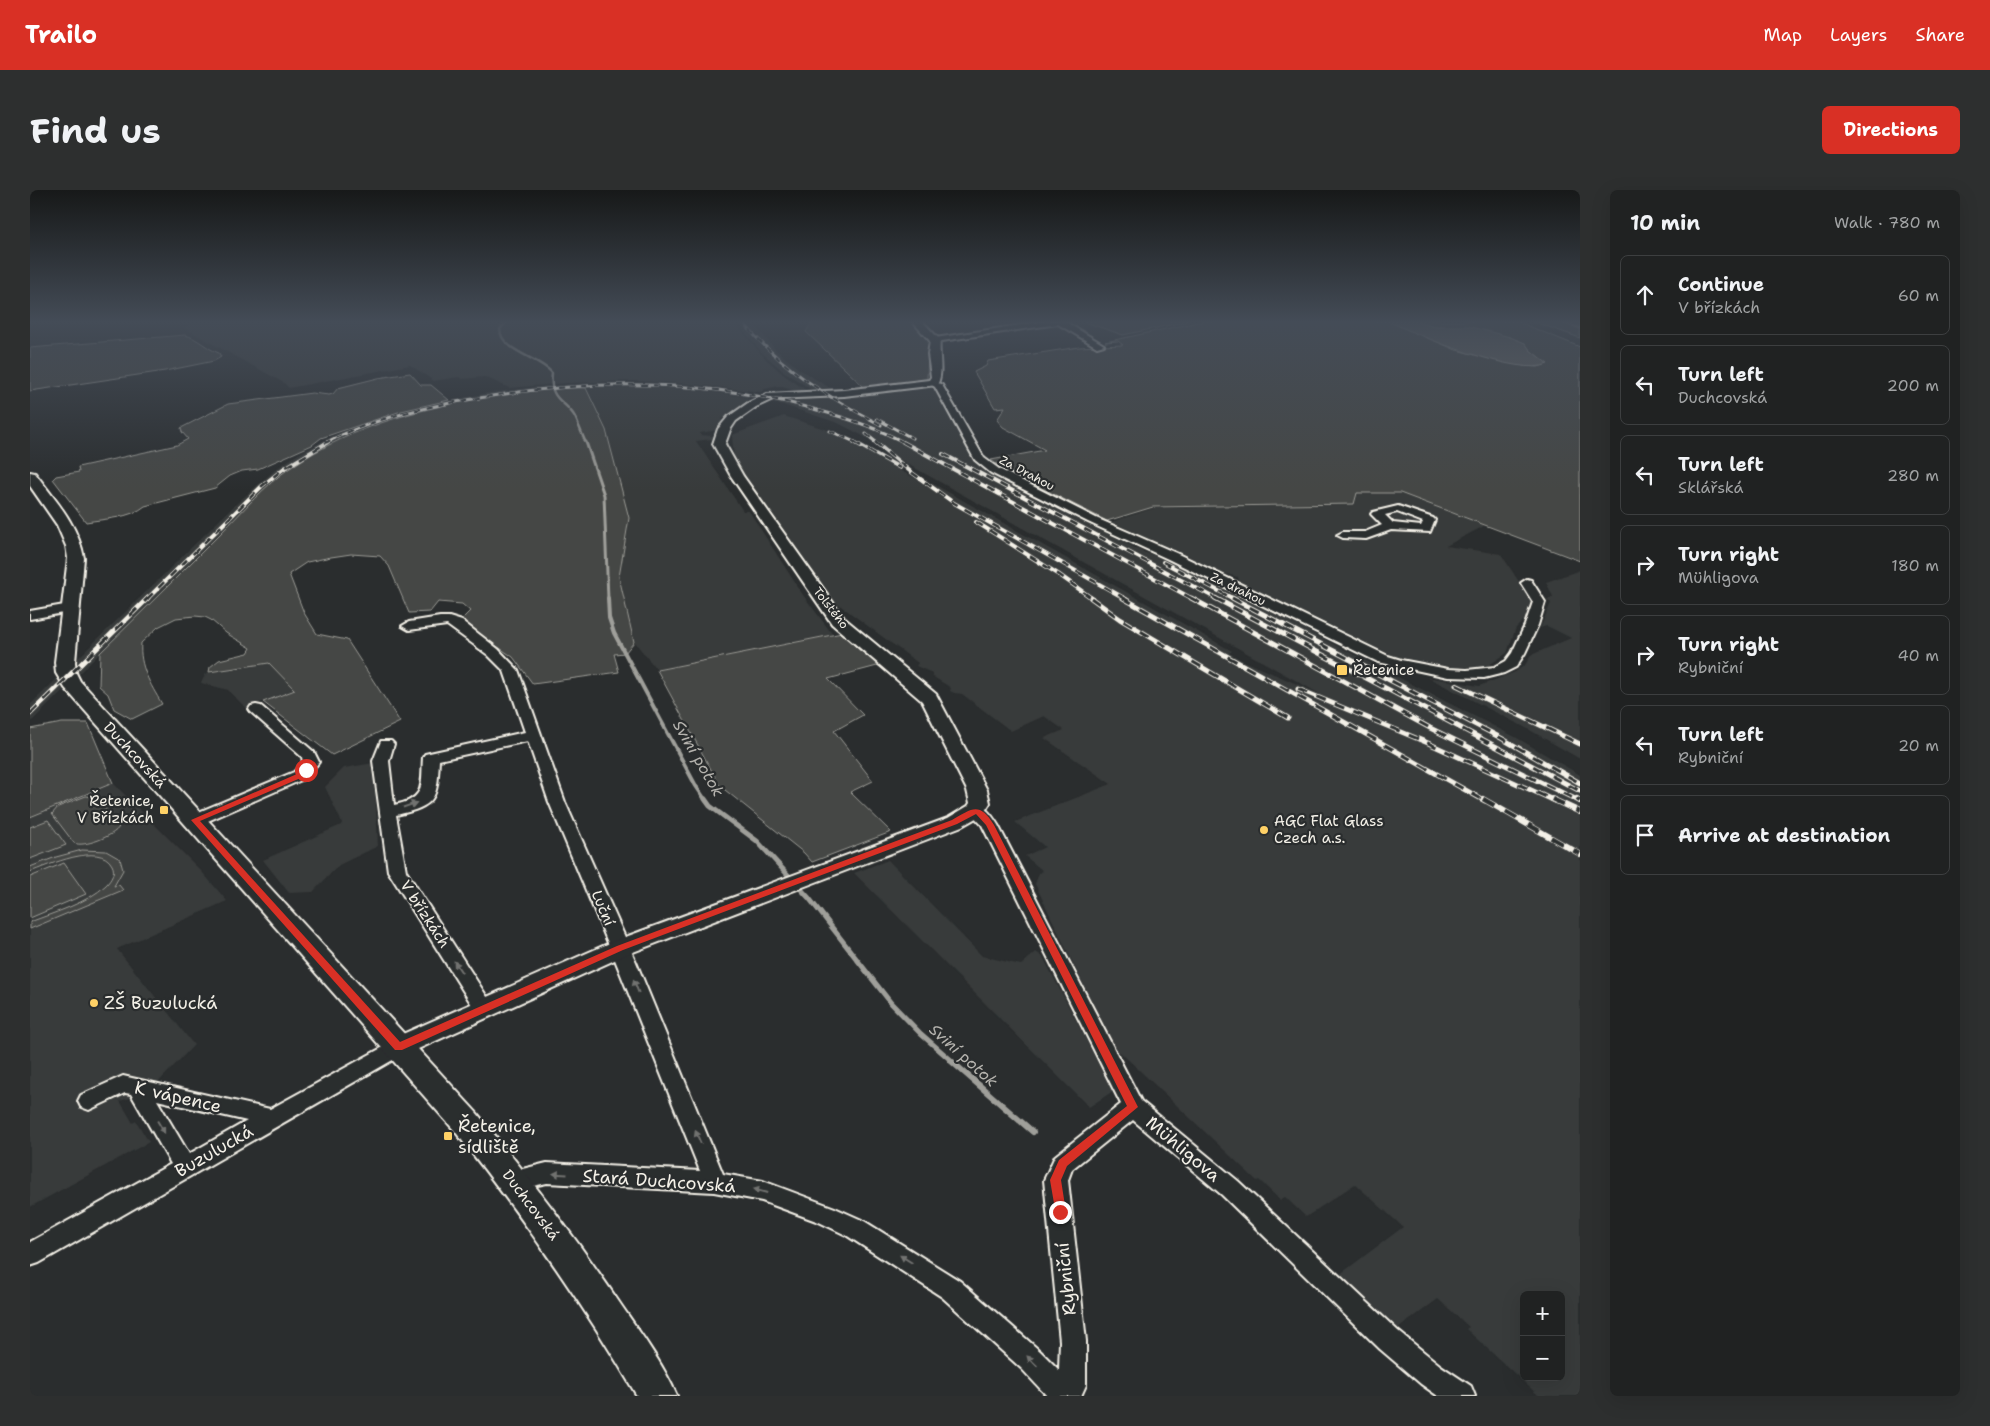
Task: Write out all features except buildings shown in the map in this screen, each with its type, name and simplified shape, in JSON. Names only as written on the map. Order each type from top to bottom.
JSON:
[{"type":"main road","name":"Duchcovská","points":[[30,476],[72,538],[76,558],[65,656],[68,677],[83,698],[465,1121],[514,1180],[573,1263],[658,1396]]},
{"type":"street","points":[[933,383],[936,377]]},
{"type":"street","name":"Tolstého","points":[[933,383],[844,393],[765,399],[732,419],[724,429],[719,444],[736,476],[838,621],[930,698],[977,790],[980,803],[976,810]]},
{"type":"street","name":"Za Drahou","points":[[933,383],[938,385],[984,464],[1092,520]]},
{"type":"street","name":"Za drahou","points":[[1092,520],[1172,556],[1383,659],[1400,664],[1462,674],[1485,673],[1508,666],[1515,660],[1537,614],[1539,602],[1527,583]]},
{"type":"street","points":[[1343,535],[1366,536],[1390,526]]},
{"type":"street","points":[[30,615],[70,608]]},
{"type":"street","name":"Luční","points":[[410,626],[440,621],[449,621],[457,624],[505,662],[511,670],[557,802],[709,1163],[714,1182]]},
{"type":"street","points":[[195,820],[300,775],[311,762],[309,756],[256,709]]},
{"type":"street","points":[[386,812],[412,806],[422,801],[428,793],[430,757],[534,735]]},
{"type":"street","name":"V břízkách","points":[[386,744],[381,761],[386,812],[397,871],[484,1008]]},
{"type":"street","points":[[398,1047],[620,948],[954,822],[976,810]]},
{"type":"street","name":"Mühligova","points":[[976,810],[984,816],[990,825],[1133,1107],[1230,1188],[1389,1340],[1431,1375],[1461,1396]]},
{"type":"street","name":"Buzulucká","points":[[30,1255],[398,1047]]},
{"type":"street","name":"K vápence","points":[[89,1101],[123,1084],[271,1118]]},
{"type":"street","points":[[138,1087],[185,1167]]},
{"type":"street","name":"Rybniční","points":[[1067,1396],[1072,1385],[1073,1340],[1056,1180],[1063,1163],[1133,1107]]},
{"type":"street","name":"Stará Duchcovská","points":[[514,1180],[547,1173],[714,1182],[763,1191],[827,1215],[855,1228],[951,1289],[1031,1360],[1067,1396]]},
{"type":"shaded area","points":[[30,377],[123,377],[30,391]]},
{"type":"shaded area","points":[[274,377],[345,377],[289,388]]},
{"type":"shaded area","points":[[414,377],[421,385],[431,385],[449,400],[401,411],[321,438],[312,445],[258,469],[242,471],[230,476],[215,488],[145,506],[125,516],[86,522],[53,479],[56,476],[79,472],[78,467],[177,445],[188,439],[181,428],[228,404],[312,393],[329,395],[333,394],[338,388],[378,378]]},
{"type":"shaded area","points":[[428,377],[457,377],[434,381]]},
{"type":"shaded area","points":[[460,377],[482,377],[463,379]]},
{"type":"shaded area","points":[[486,377],[787,377],[806,390],[799,392],[779,386],[765,389],[761,392],[635,381],[568,383],[509,388]]},
{"type":"shaded area","points":[[793,377],[813,377],[848,399],[842,395],[935,387],[977,464],[1143,552],[1165,558],[1519,739],[1580,775],[1580,1396],[1539,1396],[1523,1381],[1565,1381],[1565,1291],[1520,1291],[1520,1379],[1466,1329],[1469,1327],[1438,1299],[1395,1331],[1335,1278],[1403,1227],[1355,1184],[1306,1217],[1285,1197],[1280,1200],[1259,1180],[1257,1181],[1121,1053],[1115,1051],[1035,884],[1039,873],[1043,871],[1025,856],[1045,847],[1015,822],[1111,784],[1044,738],[1064,730],[1044,716],[1011,731],[962,694],[950,691],[951,688],[932,676],[932,673],[916,666],[918,663],[830,598],[734,459],[732,435],[784,416],[847,436],[896,463],[892,466],[926,484],[932,483],[1232,651],[1229,653],[1320,694],[886,452],[867,438],[838,423],[780,404],[750,398],[721,419],[723,423],[718,430],[700,433],[700,435],[713,436],[713,439],[696,441],[743,511],[749,511],[803,595],[833,635],[657,670],[633,640],[619,577],[629,518],[606,430],[586,387],[546,390],[471,400],[385,422],[326,446],[288,469],[250,504],[30,723],[30,705],[236,504],[276,469],[298,454],[335,435],[378,419],[438,403],[488,393],[545,386],[599,383],[673,384],[736,391],[787,401],[820,395]]},
{"type":"shaded area","points":[[854,377],[927,377],[927,380],[865,388]]},
{"type":"shaded area","points":[[977,377],[1580,377],[1580,561],[1400,493],[1357,493],[1354,504],[1153,507],[1107,521],[1000,467],[991,460],[1045,450],[1003,427],[997,420],[1005,407],[995,408]]},
{"type":"shaded area","points":[[586,388],[606,430],[629,518],[619,577],[634,642],[625,653],[614,654],[619,672],[533,684],[513,657],[460,621],[470,611],[462,604],[438,602],[430,612],[409,613],[389,566],[380,556],[351,554],[307,562],[289,574],[304,613],[317,634],[347,640],[400,722],[332,755],[263,702],[295,690],[269,663],[209,672],[210,667],[219,660],[248,653],[251,648],[226,633],[205,617],[176,618],[158,627],[141,643],[144,667],[162,704],[132,719],[114,709],[108,694],[99,686],[100,653],[263,490],[290,468],[340,439],[367,428],[422,411],[507,394]]},
{"type":"shaded area","points":[[1357,493],[1400,493],[1486,525],[1446,546],[1501,554],[1534,602],[1534,606],[1527,617],[1516,628],[1507,653],[1486,667],[1449,668],[1402,660],[1254,589],[1240,585],[1238,577],[1221,573],[1111,522],[1154,508],[1331,504]]},
{"type":"shaded area","points":[[1580,570],[1580,759],[1528,729],[1427,677],[1479,686],[1515,672],[1525,665],[1531,655],[1571,638],[1547,626],[1540,628],[1551,603],[1546,600],[1553,597],[1546,582]]},
{"type":"shaded area","points":[[842,633],[859,650],[881,665],[828,679],[863,715],[834,731],[873,781],[850,792],[891,832],[812,862],[804,853],[720,786],[657,670]]},
{"type":"shaded area","points":[[269,663],[296,690],[246,708],[228,690],[201,683],[206,673]]},
{"type":"shaded area","points":[[62,723],[88,723],[113,783],[30,817],[30,729]]},
{"type":"shaded area","points":[[374,763],[378,846],[339,865],[313,892],[289,893],[263,860],[341,825],[342,823],[325,787],[344,768]]},
{"type":"shaded area","name":"ZŠ Buzulucká","points":[[113,783],[203,873],[227,901],[117,949],[194,1045],[148,1093],[120,1101],[133,1123],[136,1121],[149,1142],[30,1207],[30,817]]},
{"type":"shaded area","points":[[86,796],[96,797],[119,827],[111,834],[91,843],[78,844],[74,843],[52,814],[58,807]]},
{"type":"shaded area","points":[[48,820],[66,845],[30,859],[30,827]]},
{"type":"shaded area","points":[[82,850],[106,851],[120,859],[123,870],[114,886],[119,885],[123,890],[30,929],[30,922],[90,897],[110,881],[113,873],[112,865],[106,858],[97,855],[73,857],[30,872],[30,867]]},
{"type":"shaded area","points":[[888,860],[982,956],[1021,965],[1036,952],[1043,957],[1113,1091],[1089,1107],[854,873]]},
{"type":"shaded area","points":[[64,863],[86,894],[30,918],[30,877]]},
{"type":"waterway","name":"Sviní potok","points":[[552,377],[555,395],[575,417],[586,443]]},
{"type":"waterway","name":"Sviní potok","points":[[586,442],[604,495],[608,599]]},
{"type":"waterway","name":"Sviní potok","points":[[608,598],[609,618],[614,633],[696,786],[706,801]]},
{"type":"waterway","name":"Sviní potok","points":[[705,799],[710,806],[757,841],[809,898],[891,1003],[921,1034],[952,1061]]},
{"type":"waterway","name":"Sviní potok","points":[[950,1060],[1033,1132]]},
{"type":"railway","points":[[802,377],[842,404],[881,425]]},
{"type":"railway","points":[[325,443],[379,421],[416,410],[454,402],[516,392],[602,385],[689,387],[775,400],[851,420],[904,442]]},
{"type":"railway","points":[[877,419],[912,438]]},
{"type":"railway","points":[[830,431],[857,443]]},
{"type":"railway","points":[[866,434],[877,443]]},
{"type":"railway","points":[[147,599],[262,486],[283,469],[328,442]]},
{"type":"railway","points":[[854,442],[900,468]]},
{"type":"railway","points":[[875,442],[911,472],[954,503],[1126,599]]},
{"type":"railway","points":[[904,442],[1193,599]]},
{"type":"railway","points":[[943,454],[1217,599]]},
{"type":"railway","points":[[976,522],[1058,574],[1093,599]]},
{"type":"railway","points":[[1163,562],[1234,599]]},
{"type":"railway","points":[[30,714],[148,598]]},
{"type":"railway","points":[[1091,598],[1120,619],[1288,718]]},
{"type":"railway","points":[[1123,598],[1485,801]]},
{"type":"railway","points":[[1191,598],[1430,728],[1579,801]]},
{"type":"railway","points":[[1215,598],[1580,791]]},
{"type":"railway","points":[[1232,598],[1501,738],[1580,783]]},
{"type":"railway","points":[[1456,685],[1580,744]]},
{"type":"railway","points":[[1298,689],[1428,743],[1555,801]]},
{"type":"railway","points":[[1483,799],[1580,854]]},
{"type":"railway","points":[[1552,799],[1580,812]]},
{"type":"place","name":"Řetenice","points":[[1342,670]]},
{"type":"place","name":"Řetenice, V Břízkách","points":[[164,810]]},
{"type":"place","name":"AGC Flat Glass Czech a.s.","points":[[1264,830]]},
{"type":"place","name":"ZŠ Buzulucká","points":[[94,1003]]},
{"type":"place","name":"Řetenice, sídliště","points":[[448,1136]]},
{"type":"route","points":[[306,770],[300,775],[195,820],[398,1047],[620,948],[954,822],[976,810],[984,816],[990,825],[1117,1079],[1133,1107],[1063,1163],[1058,1170],[1056,1180],[1060,1212]]}]
